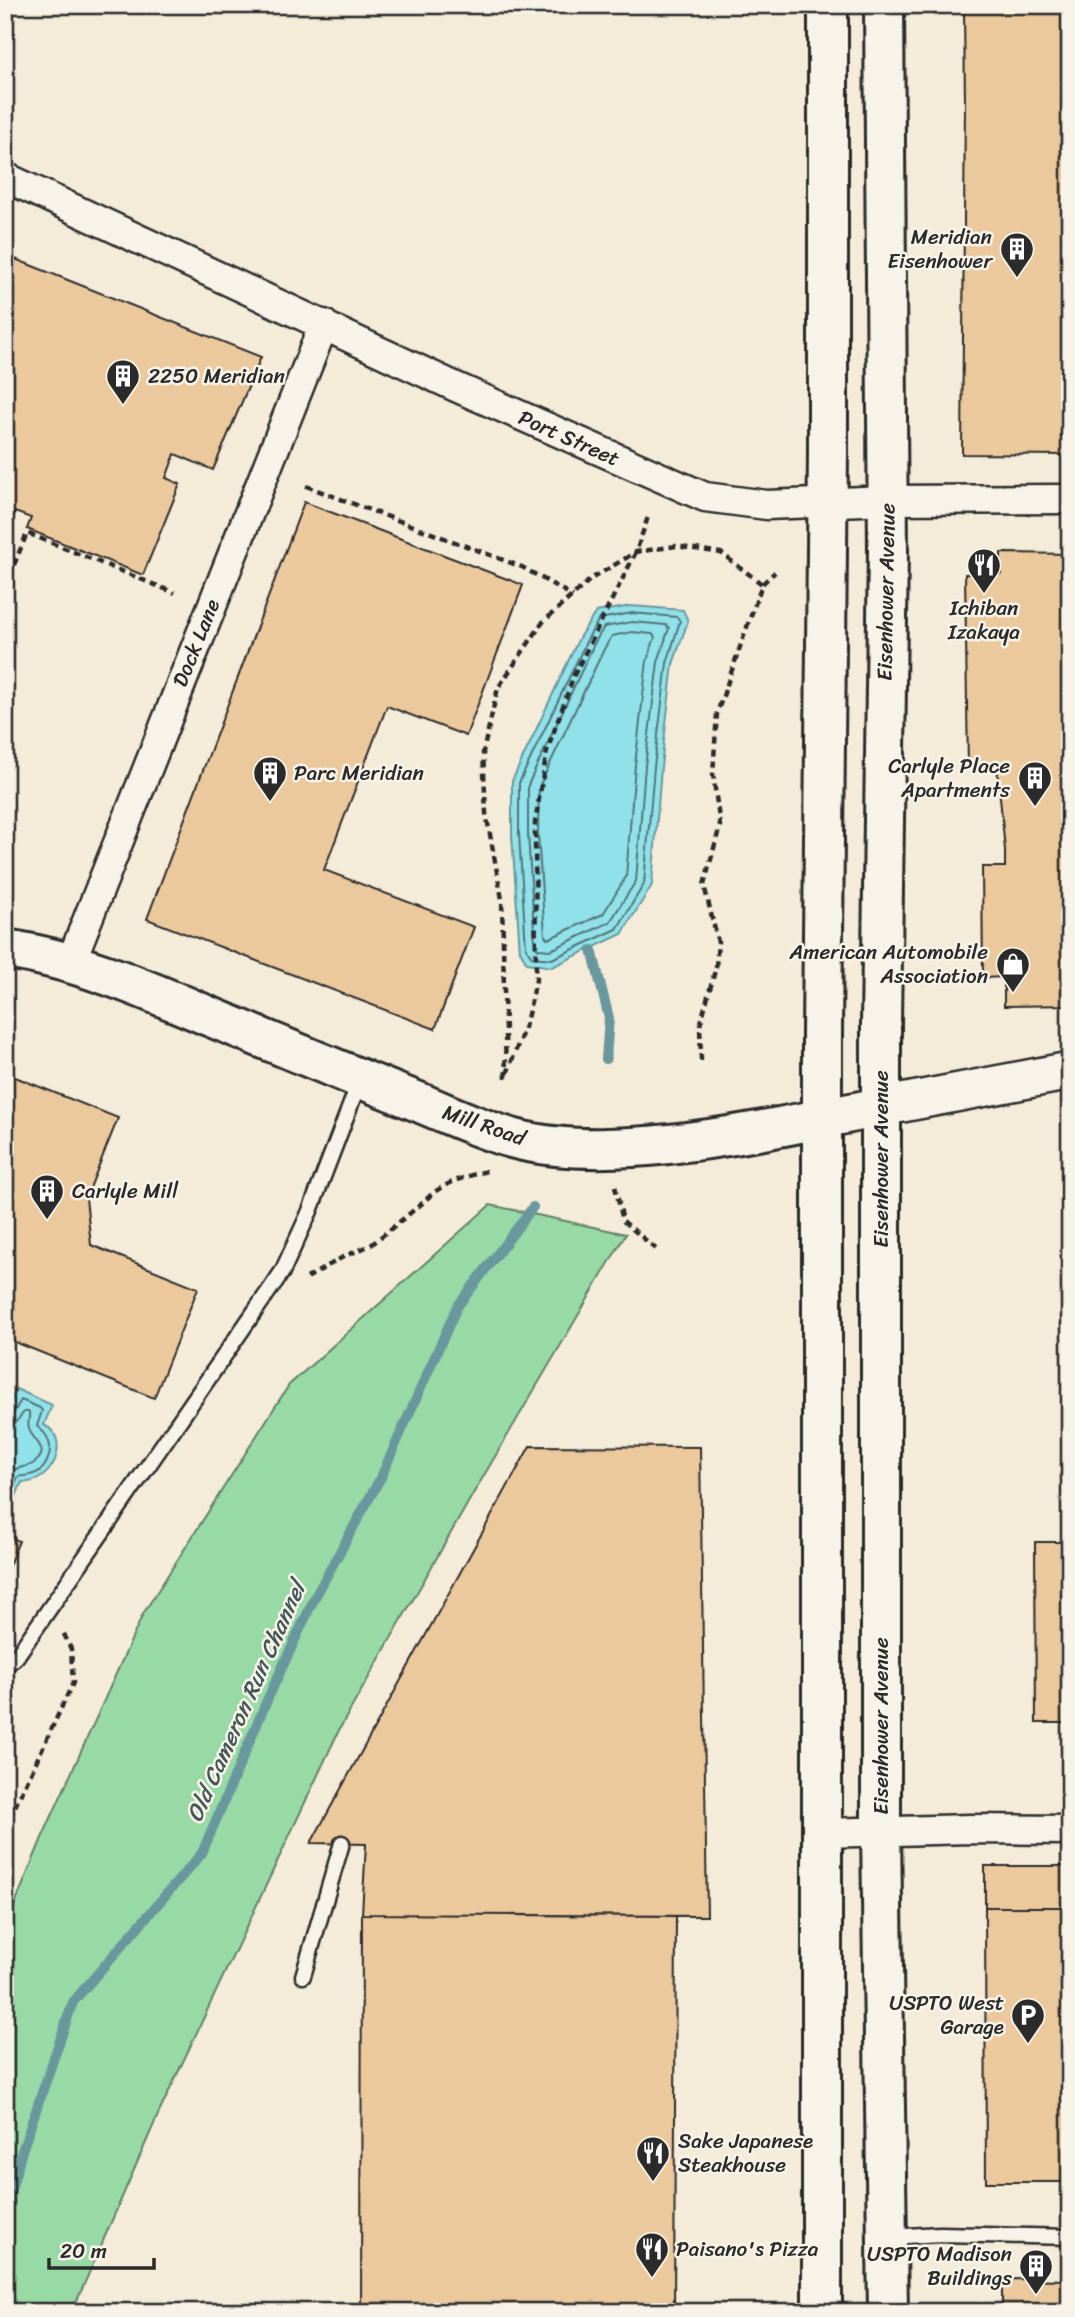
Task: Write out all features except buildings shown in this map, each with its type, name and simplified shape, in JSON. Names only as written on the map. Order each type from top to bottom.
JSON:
[{"type":"main road","points":[[822,2312],[823,820],[828,5]]},
{"type":"main road","name":"Eisenhower Avenue","points":[[884,5],[887,500],[881,1107],[881,1832],[888,2312]]},
{"type":"main road","name":"Mill Road","points":[[5,949],[70,964],[170,999],[504,1135],[552,1145],[635,1146],[745,1132],[881,1107]]},
{"type":"street","name":"Port Street","points":[[5,177],[456,387],[705,497],[767,505],[887,500],[1070,499]]},
{"type":"street","name":"Dock Lane","points":[[70,964],[324,324]]},
{"type":"street","name":"Mill Road","points":[[881,1107],[1070,1070]]},
{"type":"street","points":[[822,1833],[970,1829],[1070,1830]]},
{"type":"lane","points":[[5,1666],[16,1657],[282,1272],[310,1211],[361,1079]]},
{"type":"lane","points":[[303,1976],[342,1843]]},
{"type":"lane","points":[[888,2237],[940,2234],[1070,2237]]},
{"type":"path","points":[[306,486],[522,567],[573,596]]},
{"type":"path","points":[[649,514],[636,552],[574,675],[547,751],[535,823],[536,980],[526,1023],[506,1078],[502,900],[485,813],[482,752],[498,688],[543,622],[590,579],[636,552],[676,546],[721,553],[762,584]]},
{"type":"path","points":[[5,587],[27,533],[175,593]]},
{"type":"path","points":[[701,1061],[700,1025],[716,967],[718,942],[704,885],[720,826],[713,774],[717,713],[762,584],[775,572]]},
{"type":"path","points":[[303,1280],[342,1257],[371,1245],[432,1193],[493,1169]]},
{"type":"path","points":[[615,1186],[623,1221],[656,1249]]},
{"type":"path","points":[[5,1828],[73,1683],[71,1649],[61,1628]]},
{"type":"green space","points":[[490,1205],[626,1234],[473,1494],[340,1728],[157,2117],[72,2312],[5,2312],[5,1928],[42,1838],[143,1614],[289,1385]]},
{"type":"water","points":[[631,606],[683,610],[688,621],[673,664],[661,767],[652,885],[622,934],[552,967],[527,963],[520,951],[512,835],[512,781],[580,636],[596,612]]},
{"type":"water","points":[[16,1389],[52,1405],[44,1425],[52,1431],[58,1450],[50,1469],[33,1481],[22,1482],[13,1503],[5,1500],[5,1416]]},
{"type":"waterway","points":[[592,950],[609,1018],[606,1059]]},
{"type":"waterway","name":"Old Cameron Run Channel","points":[[5,2211],[22,2151],[73,2002],[202,1853],[268,1698],[315,1597],[381,1477],[457,1307],[533,1207]]},
{"type":"place","name":"Meridian Eisenhower","points":[[1017,279]]},
{"type":"place","name":"2250 Meridian","points":[[123,406]]},
{"type":"place","name":"Ichiban Izakaya","points":[[984,595]]},
{"type":"place","name":"Parc Meridian","points":[[270,803]]},
{"type":"place","name":"Carlyle Place Apartments","points":[[1035,808]]},
{"type":"place","name":"American Automobile Association","points":[[1013,994]]},
{"type":"place","name":"Carlyle Mill","points":[[47,1221]]},
{"type":"place","name":"USPTO West Garage","points":[[1028,2045]]},
{"type":"place","name":"Sake Japanese Steakhouse","points":[[653,2183]]},
{"type":"place","name":"Paisano's Pizza","points":[[652,2279]]},
{"type":"place","name":"USPTO Madison Buildings","points":[[1036,2296]]}]
